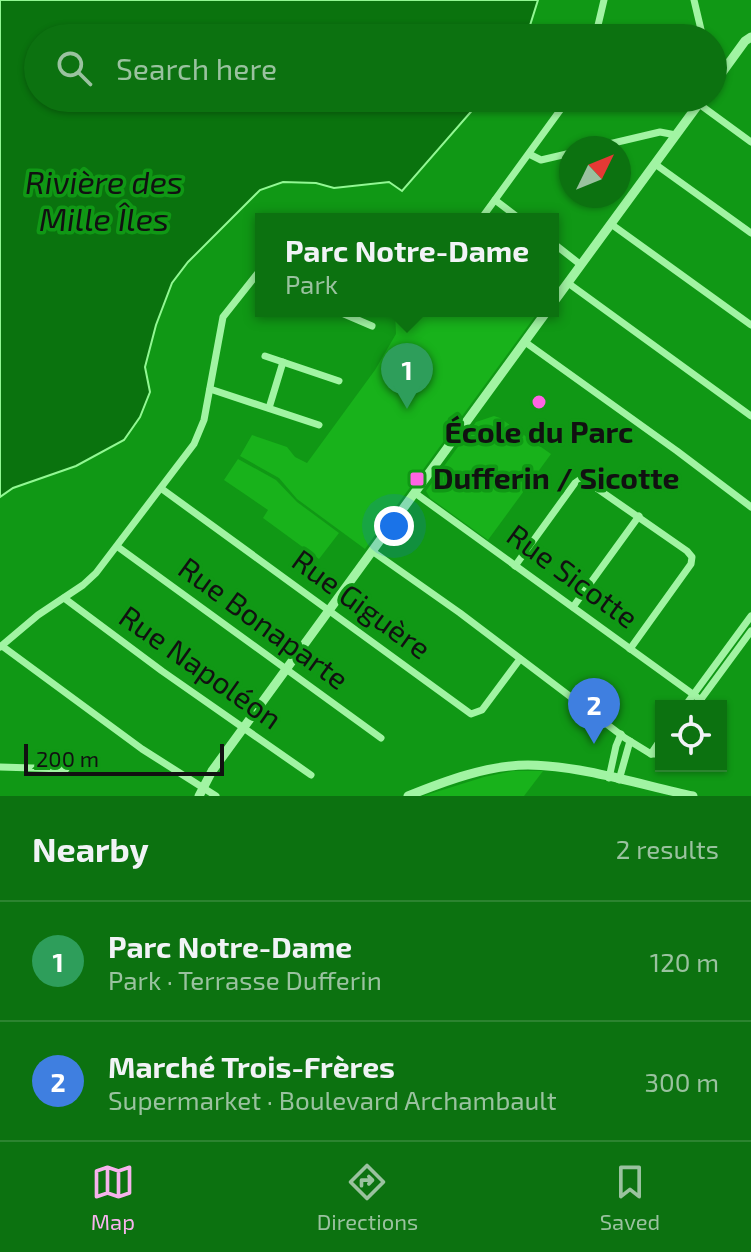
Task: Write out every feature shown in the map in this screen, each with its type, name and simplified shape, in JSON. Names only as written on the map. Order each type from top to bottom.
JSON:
[{"type":"street","points":[[598,24],[604,0]]},
{"type":"street","points":[[694,0],[700,24]]},
{"type":"street","points":[[727,60],[751,37]]},
{"type":"street","points":[[485,213],[559,112]]},
{"type":"street","points":[[559,295],[693,112]]},
{"type":"street","points":[[714,112],[751,142]]},
{"type":"street","points":[[631,139],[660,132],[676,135]]},
{"type":"street","points":[[529,154],[541,160],[559,156]]},
{"type":"street","points":[[655,164],[751,233]]},
{"type":"street","points":[[495,200],[512,213]]},
{"type":"street","points":[[611,224],[751,325]]},
{"type":"street","points":[[559,248],[581,265]]},
{"type":"street","points":[[216,796],[201,791],[1,646],[38,615],[93,577],[198,438],[223,317],[255,278]]},
{"type":"street","points":[[568,283],[751,416]]},
{"type":"street","points":[[351,317],[372,326]]},
{"type":"street","points":[[201,791],[543,317]]},
{"type":"street","points":[[525,342],[751,507]]},
{"type":"street","points":[[265,356],[339,381]]},
{"type":"street","points":[[269,408],[283,362]]},
{"type":"street","points":[[210,389],[319,425]]},
{"type":"street","points":[[515,566],[581,478],[639,516],[687,551],[692,561],[630,649]]},
{"type":"street","name":"Rue Giguère","points":[[162,489],[473,715],[482,710],[520,659]]},
{"type":"street","name":"Rue Sicotte","points":[[415,493],[697,700]]},
{"type":"street","points":[[573,607],[639,516]]},
{"type":"street","name":"Rue Bonaparte","points":[[118,547],[381,738]]},
{"type":"street","points":[[372,551],[630,741],[655,754]]},
{"type":"street","name":"Rue Napoléon","points":[[64,598],[311,775]]},
{"type":"street","points":[[697,700],[751,616]]},
{"type":"street","points":[[697,700],[751,631]]},
{"type":"street","points":[[614,779],[616,746],[621,734]]},
{"type":"street","points":[[614,779],[630,741]]},
{"type":"street","points":[[651,754],[655,748]]},
{"type":"street","points":[[408,796],[477,773],[510,766],[549,766],[693,796]]},
{"type":"street","points":[[0,767],[66,769]]},
{"type":"shaded area","points":[[395,317],[535,317],[365,549],[297,499],[279,478],[240,456],[252,435],[287,447],[295,457],[307,463],[375,370],[396,334]]},
{"type":"shaded area","points":[[494,416],[551,454],[488,540],[430,498],[426,491],[476,422]]},
{"type":"shaded area","points":[[238,459],[276,480],[297,502],[339,533],[319,559],[263,518],[268,510],[224,480]]},
{"type":"shaded area","points":[[513,771],[543,771],[524,796],[423,796],[484,777]]},
{"type":"water","name":"Rivière des Mille Îles","points":[[0,0],[538,0],[530,24],[24,24],[24,112],[471,112],[402,191],[389,182],[334,188],[316,183],[283,182],[260,190],[188,262],[172,283],[145,367],[150,392],[140,417],[124,440],[76,466],[13,488],[0,497]]},
{"type":"place","name":"École du Parc","points":[[539,402]]},
{"type":"place","name":"Parc Notre-Dame","points":[[407,409]]},
{"type":"place","name":"Dufferin / Sicotte","points":[[417,479]]},
{"type":"place","name":"Marché Trois-Frères","points":[[594,744]]}]
